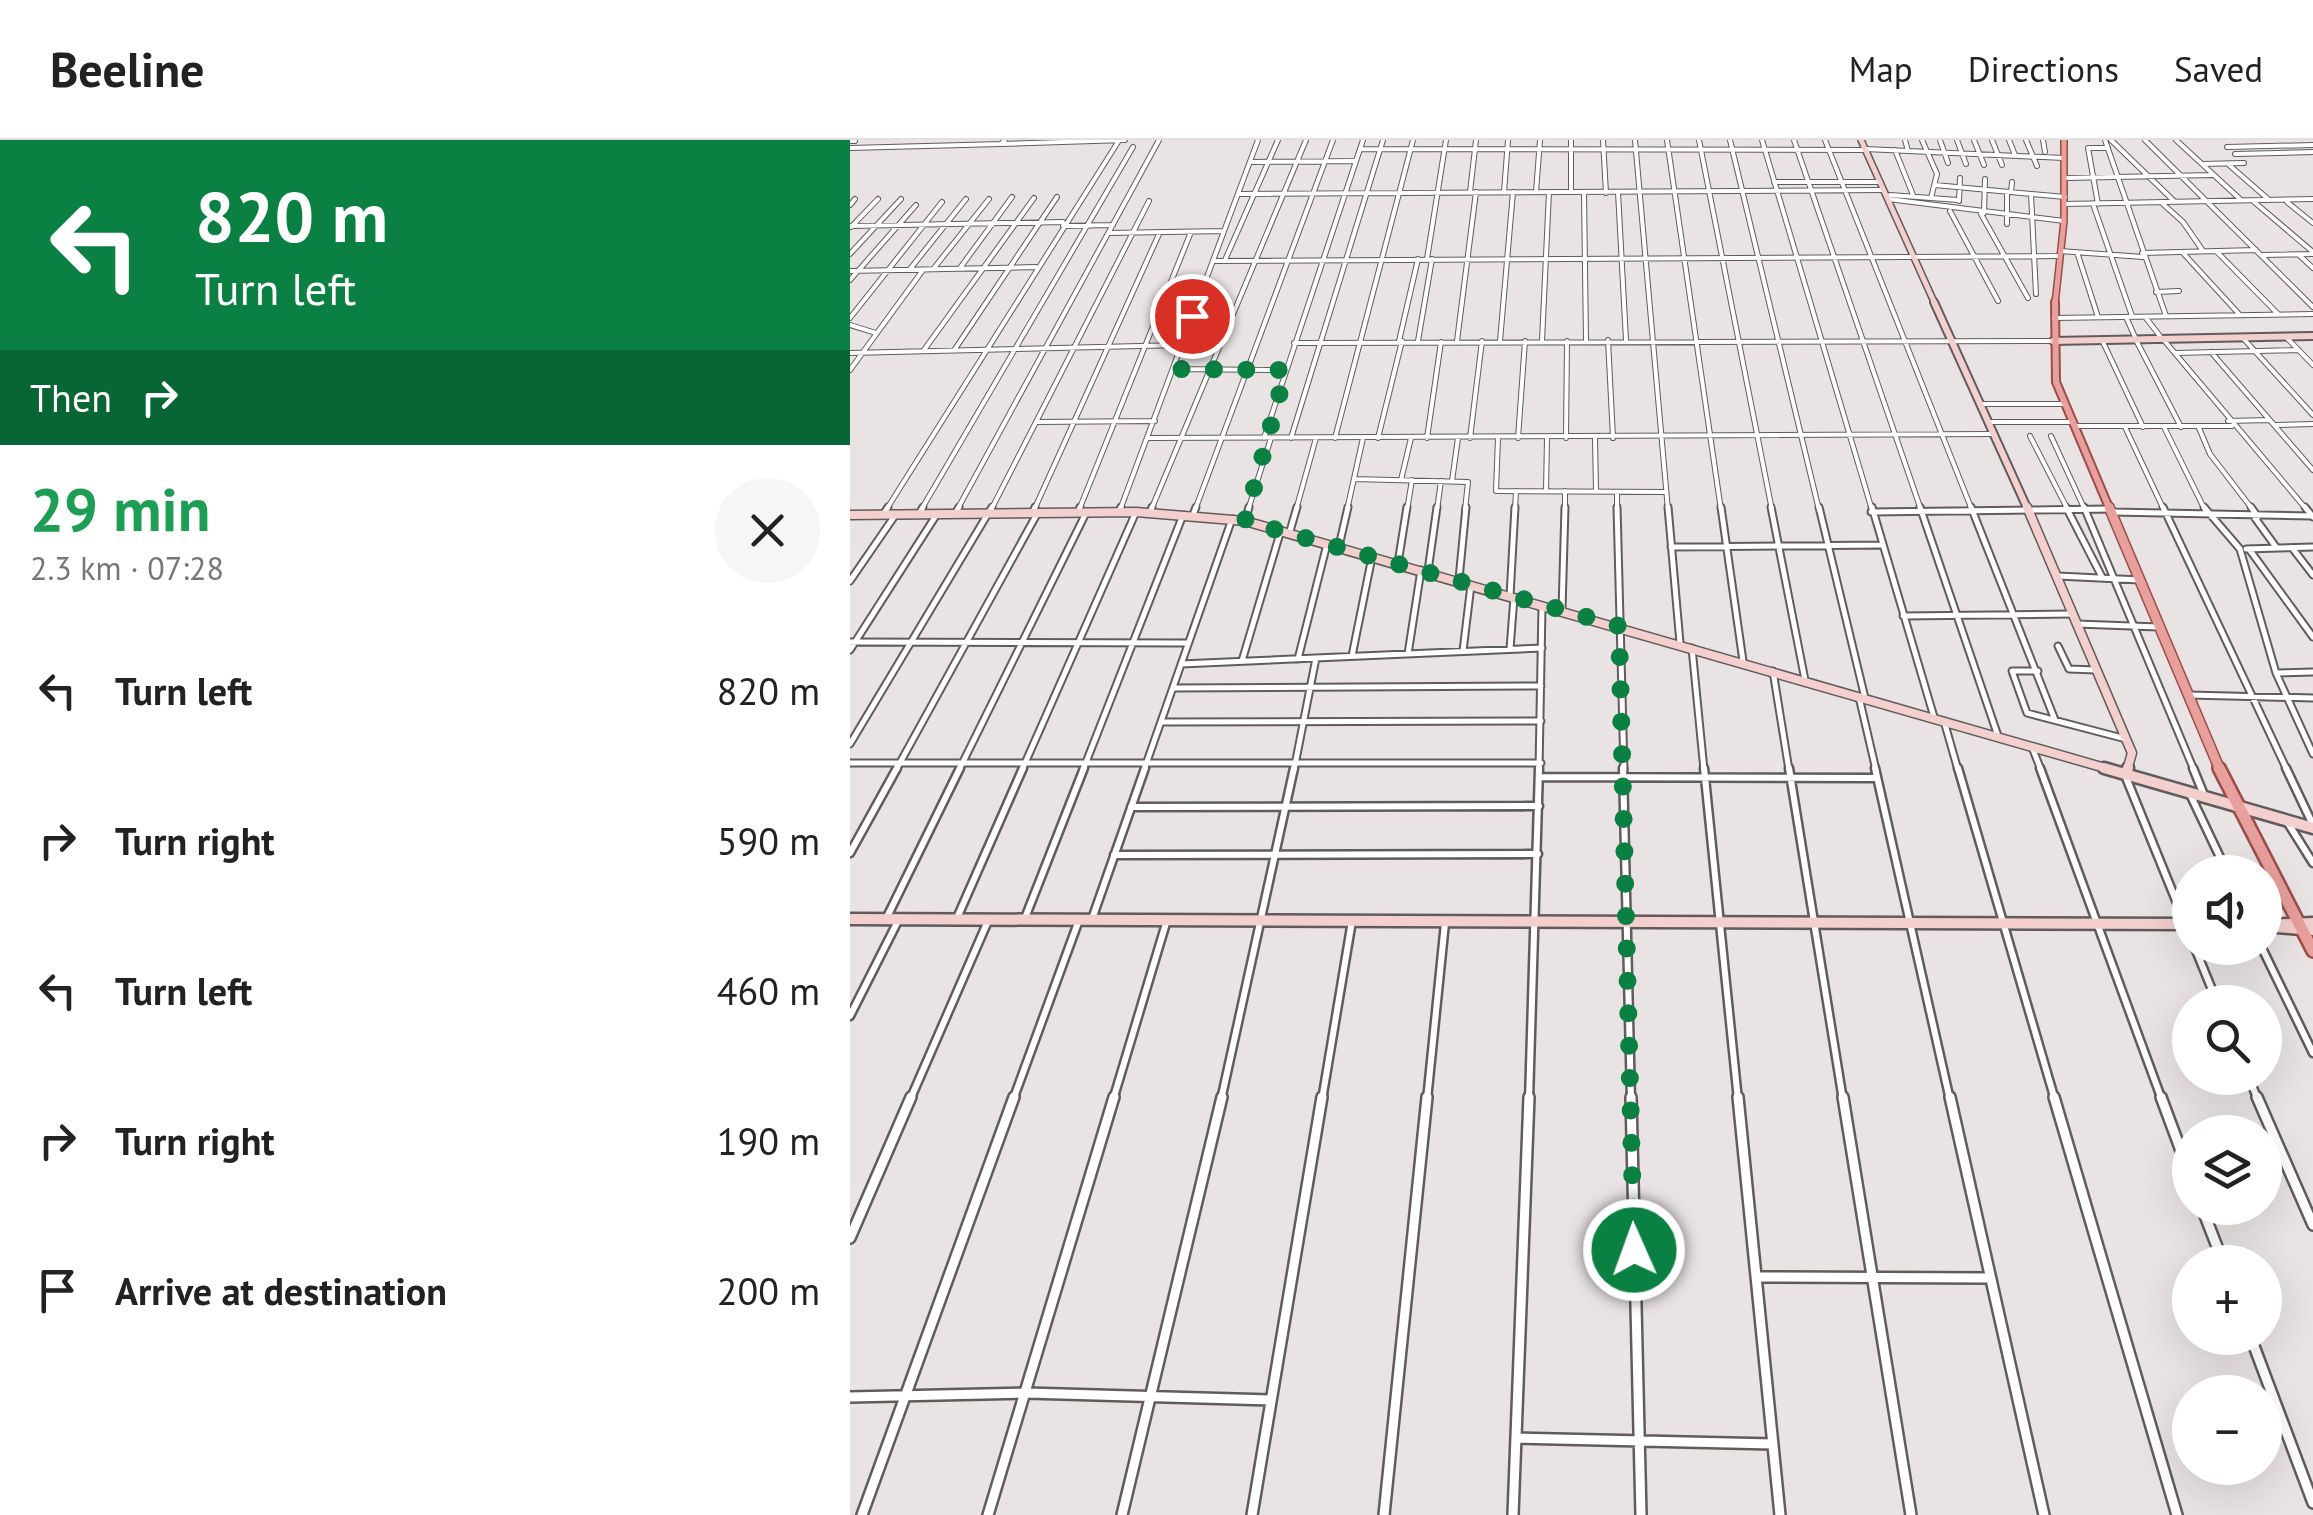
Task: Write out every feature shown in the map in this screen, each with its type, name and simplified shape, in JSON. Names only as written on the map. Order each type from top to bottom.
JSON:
[{"type":"main road","points":[[2064,140],[2064,220],[2050,340],[2054,372],[2234,804],[2306,926],[2313,952]]},
{"type":"street","points":[[866,148],[874,140]]},
{"type":"street","points":[[888,147],[895,140]]},
{"type":"street","points":[[910,146],[917,140]]},
{"type":"street","points":[[933,146],[939,140]]},
{"type":"street","points":[[978,145],[983,140]]},
{"type":"street","points":[[852,143],[866,148],[1124,140]]},
{"type":"street","points":[[955,514],[1158,140]]},
{"type":"street","points":[[1120,512],[1258,140]]},
{"type":"street","points":[[1225,260],[1278,140]]},
{"type":"street","points":[[1150,513],[1306,140]]},
{"type":"street","points":[[1025,920],[1133,642],[1221,438],[1333,140]]},
{"type":"street","points":[[1245,521],[1294,342],[1362,140]]},
{"type":"street","points":[[1292,438],[1383,140]]},
{"type":"street","points":[[1334,438],[1364,341],[1413,140]]},
{"type":"street","points":[[1418,341],[1446,140]]},
{"type":"street","points":[[1457,342],[1470,258],[1476,140]]},
{"type":"street","points":[[1504,192],[1508,140]]},
{"type":"street","points":[[1536,192],[1540,140]]},
{"type":"street","points":[[1571,140],[1571,192]]},
{"type":"street","points":[[1603,140],[1606,193]]},
{"type":"street","points":[[1635,140],[1680,643]]},
{"type":"street","points":[[1667,140],[1743,661]]},
{"type":"street","points":[[1699,140],[1805,680]]},
{"type":"street","points":[[1730,140],[1829,545],[1877,778],[2044,1515]]},
{"type":"street","points":[[1762,140],[1881,545],[2004,924],[2176,1515]]},
{"type":"street","points":[[1794,140],[1998,736]]},
{"type":"street","points":[[1826,140],[2055,720]]},
{"type":"street","points":[[1860,140],[2029,510],[2132,752],[2124,779],[2172,891]]},
{"type":"street","points":[[1883,140],[1888,150]]},
{"type":"street","points":[[1905,140],[1908,150]]},
{"type":"street","points":[[1922,140],[1936,174],[1931,198]]},
{"type":"street","points":[[1940,140],[1948,162]]},
{"type":"street","points":[[1958,140],[1966,164]]},
{"type":"street","points":[[1974,140],[1984,164]]},
{"type":"street","points":[[1992,140],[2002,165]]},
{"type":"street","points":[[2009,140],[2015,155]]},
{"type":"street","points":[[2026,140],[2037,166]]},
{"type":"street","points":[[2043,140],[2046,152]]},
{"type":"street","points":[[2108,140],[2142,255],[2166,316]]},
{"type":"street","points":[[2108,140],[2176,202]]},
{"type":"street","points":[[2144,140],[2313,310]]},
{"type":"street","points":[[2176,140],[2242,201]]},
{"type":"street","points":[[2202,164],[2244,163],[2219,140]]},
{"type":"street","points":[[883,515],[1062,224],[1118,142]]},
{"type":"street","points":[[2227,147],[2313,145]]},
{"type":"street","points":[[919,514],[1133,148]]},
{"type":"street","points":[[2108,148],[2088,148],[2095,178],[2095,204],[2136,338],[2181,427]]},
{"type":"street","points":[[1360,149],[1865,149],[2064,158]]},
{"type":"street","points":[[1895,150],[1918,204]]},
{"type":"street","points":[[2235,154],[2313,152]]},
{"type":"street","points":[[1250,162],[1354,160]]},
{"type":"street","points":[[2228,164],[2270,200]]},
{"type":"street","points":[[2066,178],[2213,175]]},
{"type":"street","points":[[1958,211],[1960,178]]},
{"type":"street","points":[[1984,179],[1982,213],[2028,298]]},
{"type":"street","points":[[1774,182],[1842,182],[1950,210],[2064,220]]},
{"type":"street","points":[[2008,224],[2012,182]]},
{"type":"street","points":[[1935,185],[2095,204],[2313,199]]},
{"type":"street","points":[[1238,194],[1846,190],[1958,200]]},
{"type":"street","points":[[1500,341],[1513,192]]},
{"type":"street","points":[[1542,341],[1549,192]]},
{"type":"street","points":[[1584,192],[1586,340]]},
{"type":"street","points":[[1618,192],[1626,340]]},
{"type":"street","points":[[2031,194],[2036,294]]},
{"type":"street","points":[[960,269],[1012,197]]},
{"type":"street","points":[[954,350],[1057,197]]},
{"type":"street","points":[[850,254],[901,198]]},
{"type":"street","points":[[924,351],[1034,198]]},
{"type":"street","points":[[850,226],[878,199]]},
{"type":"street","points":[[909,270],[966,199]]},
{"type":"street","points":[[934,269],[989,199]]},
{"type":"street","points":[[850,204],[855,200]]},
{"type":"street","points":[[2285,200],[2313,223]]},
{"type":"street","points":[[850,744],[988,514],[1149,201]]},
{"type":"street","points":[[2253,201],[2313,253]]},
{"type":"street","points":[[876,333],[850,322],[885,270],[942,202]]},
{"type":"street","points":[[2161,202],[2183,222],[2186,232],[2204,252]]},
{"type":"street","points":[[850,280],[916,205]]},
{"type":"street","points":[[1950,210],[1998,302]]},
{"type":"street","points":[[850,226],[1113,225]]},
{"type":"street","points":[[1108,233],[1224,231]]},
{"type":"street","points":[[850,853],[1034,514],[1160,232]]},
{"type":"street","points":[[886,919],[1082,513],[1191,232]]},
{"type":"street","points":[[1009,235],[1032,235]]},
{"type":"street","points":[[2216,251],[2278,314]]},
{"type":"street","points":[[2078,252],[2098,318]]},
{"type":"street","points":[[2182,252],[2239,315]]},
{"type":"street","points":[[1213,260],[2313,253]]},
{"type":"street","points":[[2298,254],[2313,268]]},
{"type":"street","points":[[1378,438],[1418,259]]},
{"type":"street","points":[[850,271],[1036,268]]},
{"type":"street","points":[[850,370],[923,270]]},
{"type":"street","points":[[2156,292],[2179,291]]},
{"type":"street","points":[[2053,318],[2313,310]]},
{"type":"street","points":[[2263,314],[2270,322]]},
{"type":"street","points":[[2145,316],[2233,426],[2313,517]]},
{"type":"street","points":[[2050,340],[2313,335]]},
{"type":"street","points":[[2161,338],[2313,335]]},
{"type":"street","points":[[2286,337],[2313,365]]},
{"type":"street","points":[[1294,342],[2136,338]]},
{"type":"street","points":[[2242,338],[2313,416]]},
{"type":"street","points":[[1608,340],[1613,438]]},
{"type":"street","points":[[2102,340],[2143,427]]},
{"type":"street","points":[[1470,438],[1482,341]]},
{"type":"street","points":[[1518,438],[1525,341]]},
{"type":"street","points":[[1566,438],[1567,341]]},
{"type":"street","points":[[1427,438],[1441,342]]},
{"type":"street","points":[[850,353],[1182,345]]},
{"type":"street","points":[[2175,354],[2299,350]]},
{"type":"street","points":[[2211,352],[2313,470]]},
{"type":"street","points":[[1173,369],[1286,370]]},
{"type":"street","points":[[1980,404],[2066,404]]},
{"type":"street","points":[[2228,420],[2313,424]]},
{"type":"street","points":[[1037,422],[1154,421]]},
{"type":"street","points":[[1988,422],[2233,426]]},
{"type":"street","points":[[2125,427],[2313,827]]},
{"type":"street","points":[[2164,427],[2209,517],[2226,540],[2240,549],[2313,547]]},
{"type":"street","points":[[2198,427],[2210,454],[2277,548]]},
{"type":"street","points":[[1148,438],[1994,434]]},
{"type":"street","points":[[2030,436],[2102,577]]},
{"type":"street","points":[[2051,436],[2117,578],[2204,795]]},
{"type":"street","points":[[1242,661],[1316,438]]},
{"type":"street","points":[[1339,546],[1363,438]]},
{"type":"street","points":[[1402,480],[1411,438]]},
{"type":"street","points":[[1452,481],[1458,438]]},
{"type":"street","points":[[1498,438],[1496,491],[1666,492]]},
{"type":"street","points":[[1546,491],[1547,438]]},
{"type":"street","points":[[1595,438],[1596,492]]},
{"type":"street","points":[[1354,479],[1468,482],[1459,579]]},
{"type":"street","points":[[1398,563],[1412,480]]},
{"type":"street","points":[[1408,654],[1441,481]]},
{"type":"street","points":[[1510,650],[1516,491]]},
{"type":"street","points":[[1562,610],[1565,492]]},
{"type":"street","points":[[1617,492],[1641,1515]]},
{"type":"street","points":[[1871,512],[2070,509],[2209,517],[2313,517]]},
{"type":"street","points":[[850,515],[1136,512],[1245,521],[1459,579],[2313,827]]},
{"type":"street","points":[[956,919],[1136,512]]},
{"type":"street","points":[[850,581],[896,514]]},
{"type":"street","points":[[850,650],[937,514]]},
{"type":"street","points":[[1092,919],[1232,520]]},
{"type":"street","points":[[1298,659],[1327,543]]},
{"type":"street","points":[[1671,547],[1881,545]]},
{"type":"street","points":[[2292,548],[2313,575]]},
{"type":"street","points":[[2240,549],[2276,672],[2313,754]]},
{"type":"street","points":[[2248,549],[2313,637]]},
{"type":"street","points":[[1352,656],[1372,556]]},
{"type":"street","points":[[2058,576],[2140,580]]},
{"type":"street","points":[[1463,652],[1471,584]]},
{"type":"street","points":[[1513,1515],[1540,806],[1542,605]]},
{"type":"street","points":[[1903,616],[2074,614]]},
{"type":"street","points":[[2077,624],[2158,627]]},
{"type":"street","points":[[852,642],[1188,643]]},
{"type":"street","points":[[2058,646],[2069,670],[2096,670]]},
{"type":"street","points":[[1692,647],[1723,923],[1780,1515]]},
{"type":"street","points":[[1181,664],[1542,648]]},
{"type":"street","points":[[1122,1515],[1264,921],[1316,658]]},
{"type":"street","points":[[1772,670],[1817,923],[1912,1515]]},
{"type":"street","points":[[2038,671],[2012,671],[2027,713],[2126,739]]},
{"type":"street","points":[[2276,672],[2313,672]]},
{"type":"street","points":[[1172,688],[1541,686]]},
{"type":"street","points":[[2188,695],[2313,698]]},
{"type":"street","points":[[1161,722],[1541,720]]},
{"type":"street","points":[[2032,746],[2172,1127]]},
{"type":"street","points":[[850,763],[1540,763]]},
{"type":"street","points":[[1540,777],[1877,778]]},
{"type":"street","points":[[2189,790],[2219,855]]},
{"type":"street","points":[[1131,807],[1540,806]]},
{"type":"street","points":[[2286,820],[2313,864]]},
{"type":"street","points":[[1114,855],[1538,854]]},
{"type":"street","points":[[850,1016],[899,919]]},
{"type":"street","points":[[850,920],[2172,927]]},
{"type":"street","points":[[850,1238],[989,920]]},
{"type":"street","points":[[862,1515],[1079,920]]},
{"type":"street","points":[[988,1515],[1167,920]]},
{"type":"street","points":[[1252,1515],[1352,921]]},
{"type":"street","points":[[1384,1515],[1445,923]]},
{"type":"street","points":[[2270,965],[2313,1053]]},
{"type":"street","points":[[2256,1095],[2313,1225]]},
{"type":"street","points":[[1757,1277],[1989,1278]]},
{"type":"street","points":[[2257,1355],[2313,1503]]},
{"type":"street","points":[[850,1397],[1025,1394],[1271,1400]]},
{"type":"street","points":[[1516,1438],[1773,1444]]},
{"type":"route","points":[[1192,316],[1173,369],[1286,370],[1264,438],[1270,438],[1245,521],[1619,626],[1634,1250]]}]
